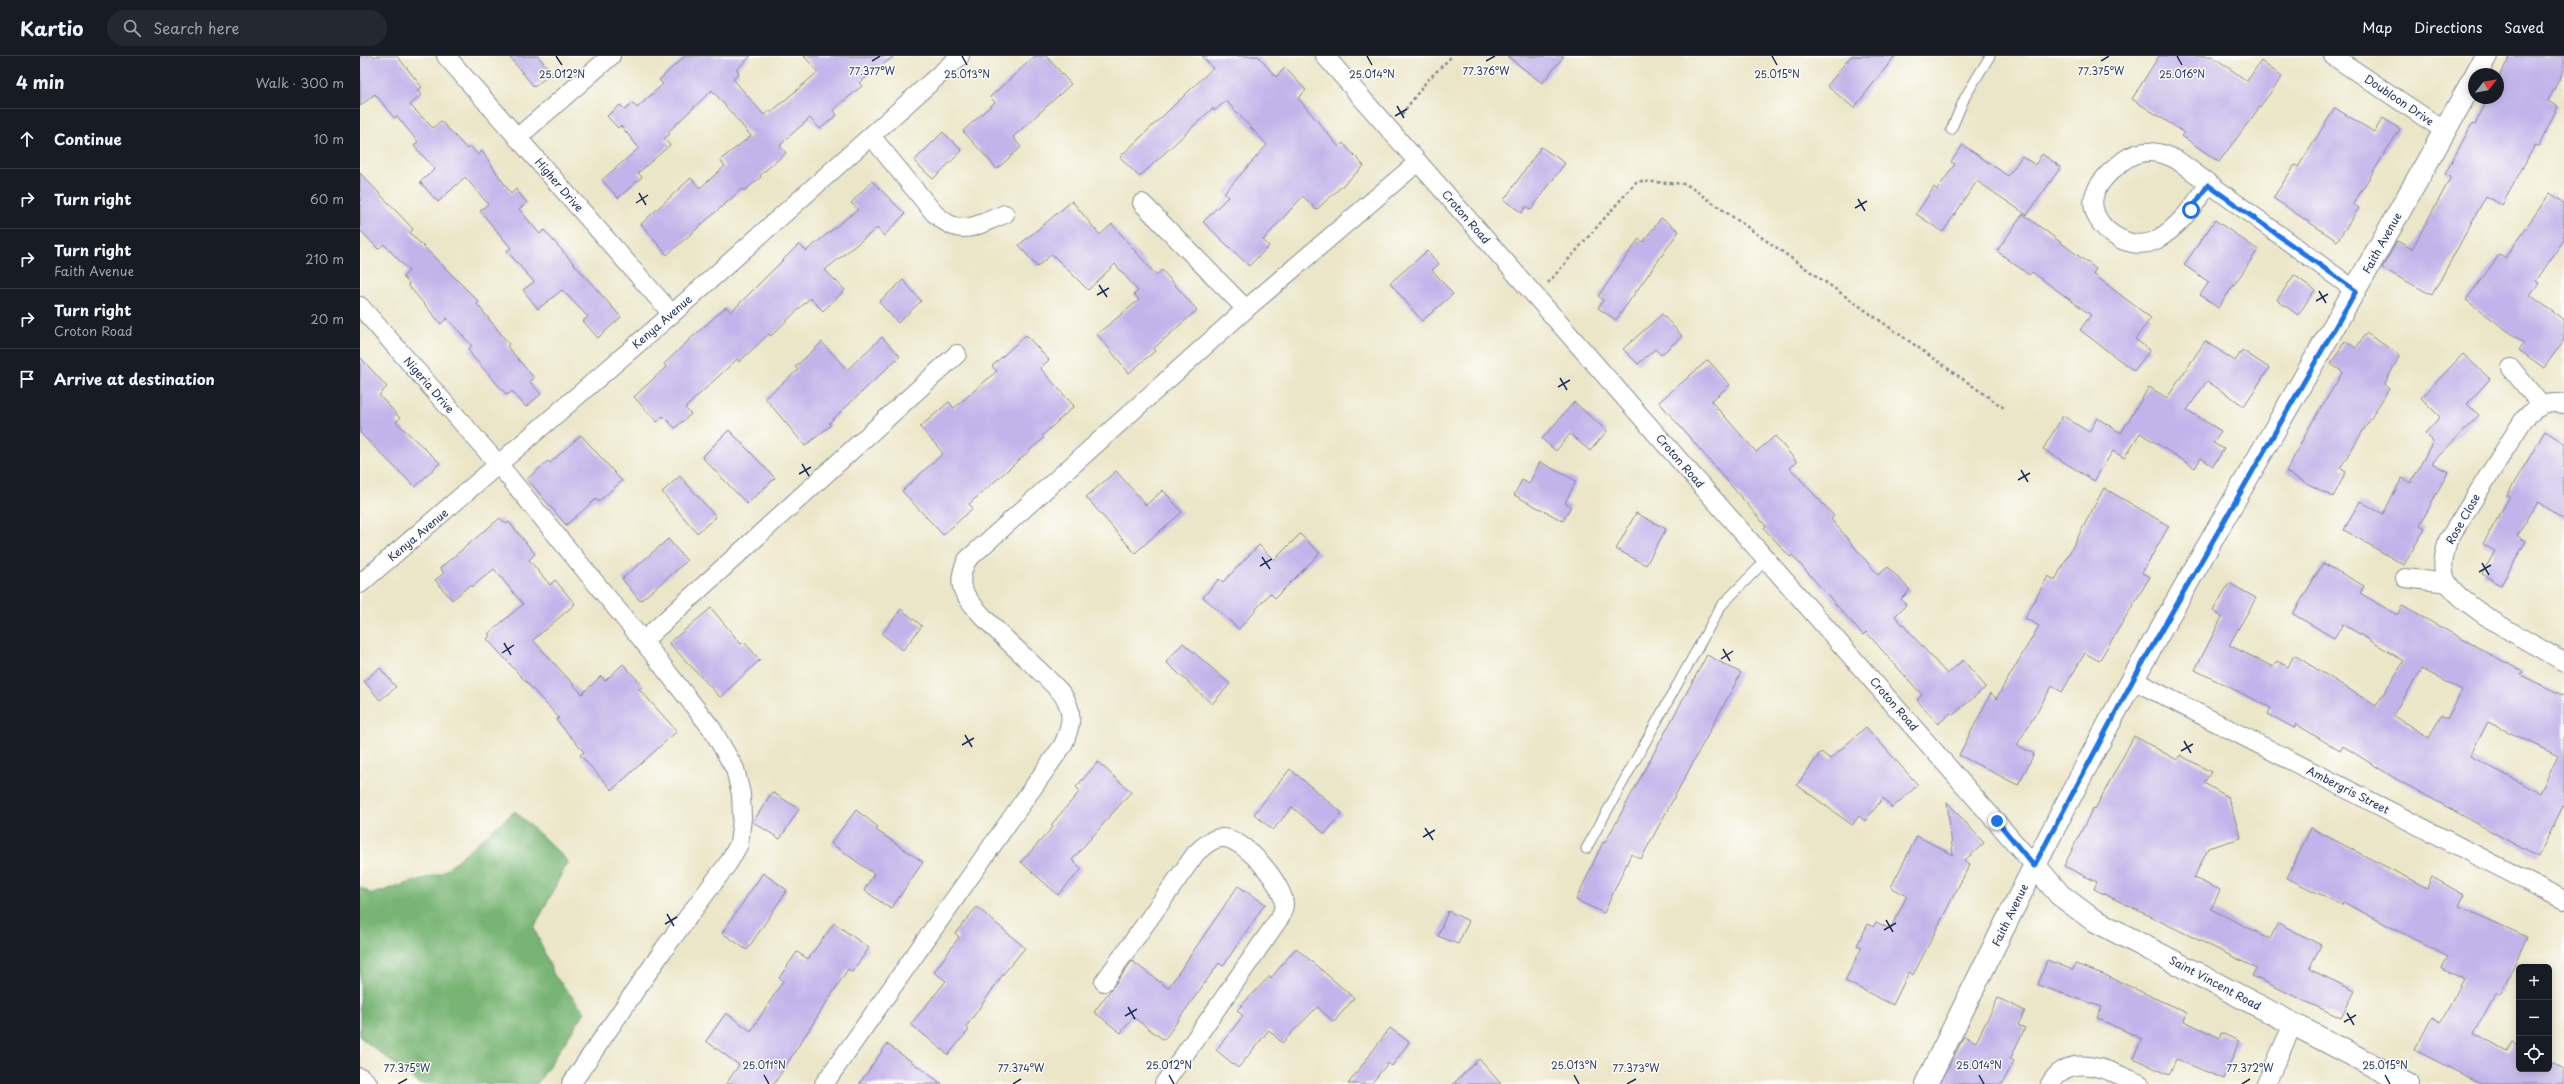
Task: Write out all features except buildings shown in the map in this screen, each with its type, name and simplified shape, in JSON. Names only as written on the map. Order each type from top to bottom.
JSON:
[{"type":"street","name":"Higher Drive","points":[[446,56],[672,314]]},
{"type":"street","points":[[517,138],[611,56]]},
{"type":"street","name":"Kenya Avenue","points":[[360,584],[672,314],[960,56]]},
{"type":"street","name":"Croton Road","points":[[1325,56],[2034,866]]},
{"type":"street","name":"Doubloon Drive","points":[[2333,56],[2445,131]]},
{"type":"street","points":[[2479,68],[2486,56]]},
{"type":"street","name":"Faith Avenue","points":[[1926,1084],[2034,866],[2133,680],[2356,291],[2468,89]]},
{"type":"street","points":[[870,136],[934,213],[946,224],[955,228],[965,228],[1005,214]]},
{"type":"street","points":[[2208,185],[2182,219],[2155,240],[2142,244],[2130,244],[2118,240],[2108,232],[2094,206],[2095,194],[2111,170],[2130,156],[2141,152],[2152,151],[2170,157],[2356,291]]},
{"type":"street","points":[[824,1084],[1063,745],[1070,728],[1070,708],[1062,694],[978,610],[966,594],[962,576],[967,560],[1246,309],[1418,162]]},
{"type":"street","points":[[1142,202],[1246,309]]},
{"type":"street","name":"Nigeria Drive","points":[[360,306],[499,465],[643,641],[703,716],[722,743],[735,769],[742,810],[739,844],[729,862],[664,949],[571,1084]]},
{"type":"street","points":[[643,641],[957,354]]},
{"type":"street","points":[[2511,368],[2541,405],[2554,402],[2564,404]]},
{"type":"street","name":"Rose Close","points":[[2448,584],[2444,563],[2448,540],[2520,425],[2530,413],[2541,405]]},
{"type":"street","points":[[2405,578],[2448,584],[2470,605],[2564,662]]},
{"type":"street","name":"Ambergris Street","points":[[2133,680],[2563,897]]},
{"type":"street","points":[[1104,982],[1196,854],[1213,840],[1221,838],[1239,844],[1261,864],[1272,878],[1284,904],[1281,916],[1164,1084]]},
{"type":"street","name":"Saint Vincent Road","points":[[2034,866],[2060,895],[2092,919],[2293,1024],[2396,1081]]},
{"type":"street","points":[[2266,1084],[2293,1024]]},
{"type":"street","points":[[2050,1084],[2066,1069],[2084,1065],[2108,1070],[2140,1084]]},
{"type":"street","points":[[360,1079],[366,1084]]},
{"type":"lane","points":[[1951,130],[1965,97],[1990,56]]},
{"type":"lane","points":[[1586,849],[1722,606],[1766,559]]},
{"type":"path","points":[[1390,130],[1426,82],[1452,56]]},
{"type":"path","points":[[1536,297],[1637,182],[1686,184],[2004,408]]},
{"type":"green space","points":[[515,811],[568,861],[534,928],[554,975],[585,1012],[537,1084],[420,1084],[360,1037],[360,887],[372,894],[442,873]]},
{"type":"route","points":[[1997,821],[2034,866],[2133,680],[2356,291],[2208,185],[2191,210]]}]
